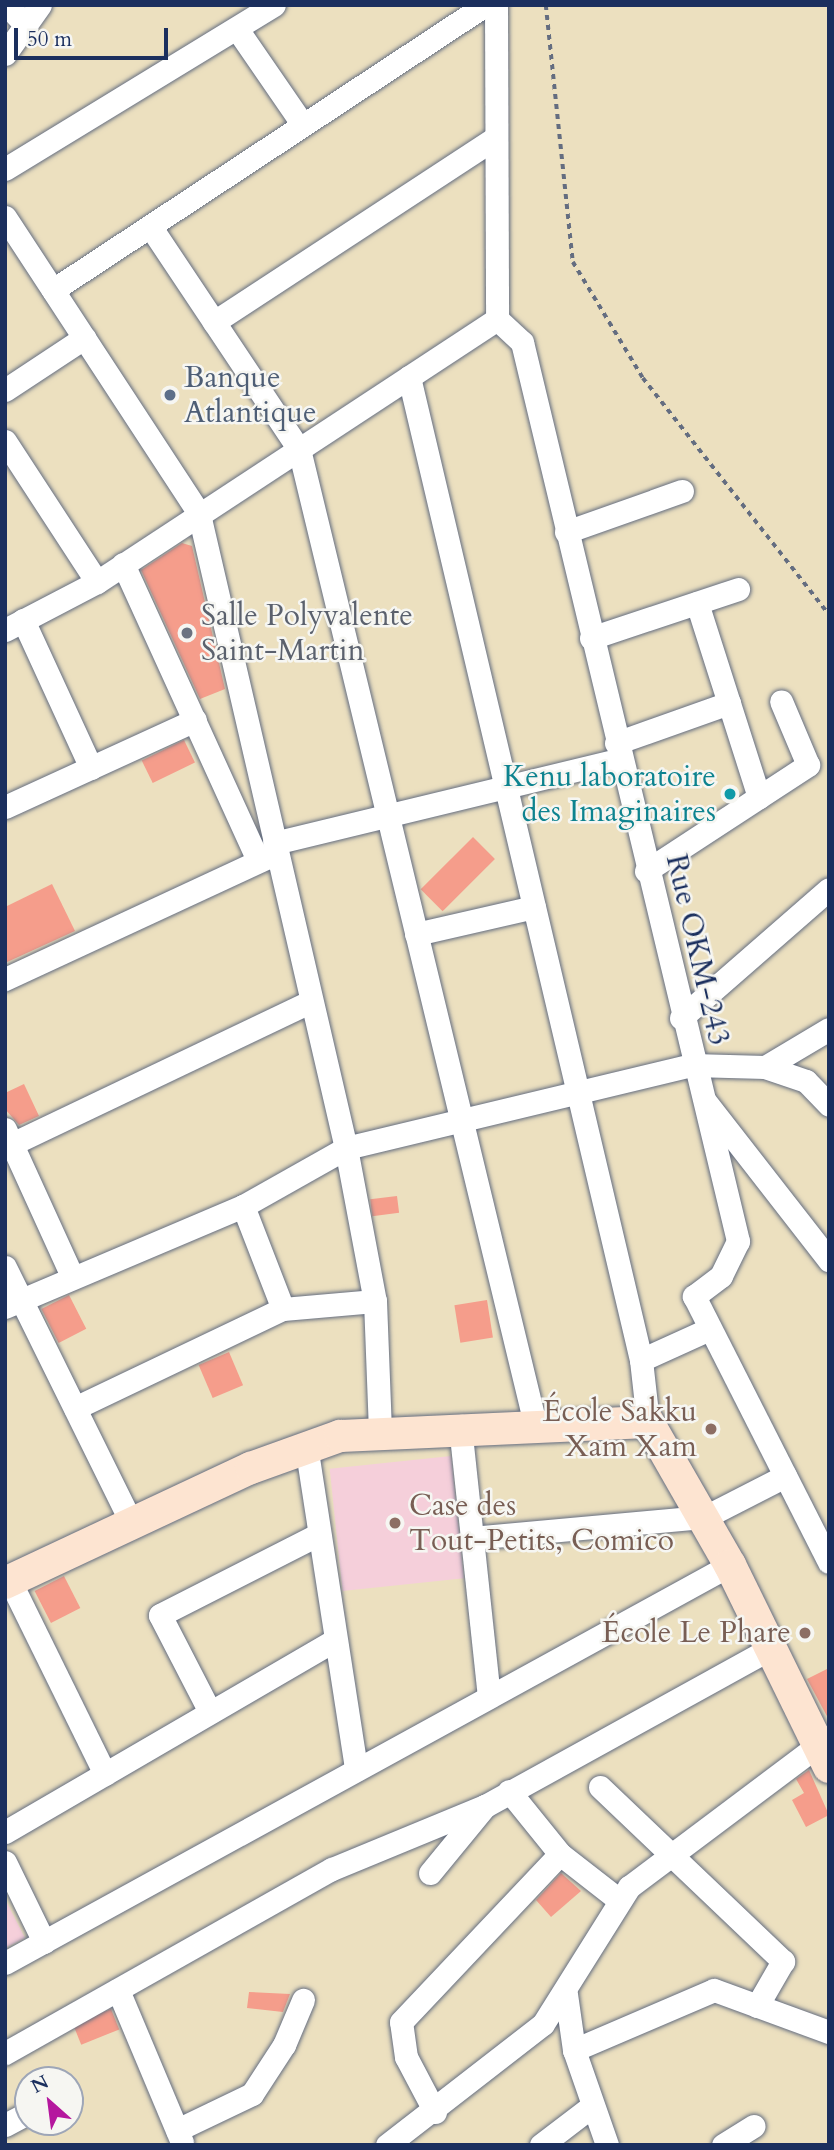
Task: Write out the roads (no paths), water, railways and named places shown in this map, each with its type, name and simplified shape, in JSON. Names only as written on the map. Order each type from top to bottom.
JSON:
[{"type":"street","points":[[7,5],[24,23]]},
{"type":"street","points":[[5,54],[24,23],[40,5]]},
{"type":"street","points":[[5,169],[274,5]]},
{"type":"street","points":[[53,290],[485,5]]},
{"type":"street","points":[[91,768],[14,625],[97,582],[497,319],[496,5]]},
{"type":"street","points":[[237,29],[303,125]]},
{"type":"street","points":[[214,322],[495,138]]},
{"type":"street","points":[[5,217],[199,514],[270,852],[346,1148],[375,1301],[380,1430]]},
{"type":"street","points":[[150,226],[299,449],[535,1424]]},
{"type":"street","name":"Rue OKM-243","points":[[497,319],[522,342],[698,1093],[738,1241],[722,1276],[694,1296],[707,1330],[829,1563]]},
{"type":"street","points":[[5,390],[84,338]]},
{"type":"street","points":[[387,2145],[412,2138],[435,2112],[528,2040],[566,1994],[619,1900],[667,1853],[825,1749],[705,1517],[648,1422],[641,1360],[409,377]]},
{"type":"street","points":[[5,441],[97,582]]},
{"type":"street","points":[[566,531],[682,491]]},
{"type":"street","points":[[123,565],[195,720],[270,852]]},
{"type":"street","points":[[591,638],[738,589]]},
{"type":"street","points":[[697,603],[759,797]]},
{"type":"street","points":[[646,871],[808,765],[781,701]]},
{"type":"street","points":[[5,979],[270,852],[387,815],[505,787],[618,751],[729,704]]},
{"type":"street","points":[[5,807],[195,720]]},
{"type":"street","points":[[681,1018],[829,889]]},
{"type":"street","points":[[416,934],[534,907]]},
{"type":"street","points":[[72,1276],[9,1136],[310,1002]]},
{"type":"street","points":[[765,1067],[829,1029]]},
{"type":"street","points":[[13,1303],[243,1206],[346,1148],[692,1065],[765,1067],[806,1081],[829,1105]]},
{"type":"street","points":[[698,1093],[829,1260]]},
{"type":"street","points":[[243,1206],[282,1309]]},
{"type":"street","points":[[5,1267],[13,1303],[75,1408],[132,1524]]},
{"type":"street","points":[[75,1408],[282,1309],[375,1301]]},
{"type":"street","points":[[641,1360],[707,1330]]},
{"type":"street","points":[[105,1774],[8,1582],[306,1445],[380,1430],[648,1422]]},
{"type":"street","points":[[460,1426],[489,1696]]},
{"type":"street","points":[[306,1445],[356,1769]]},
{"type":"street","points":[[472,1538],[705,1517],[785,1476]]},
{"type":"street","points":[[210,1712],[160,1615],[319,1534]]},
{"type":"street","points":[[5,1962],[730,1565]]},
{"type":"street","points":[[5,1832],[335,1640]]},
{"type":"street","points":[[5,2053],[332,1869],[485,1805],[771,1648]]},
{"type":"street","points":[[600,1787],[785,1965],[757,2006]]},
{"type":"street","points":[[509,1791],[560,1854],[619,1900]]},
{"type":"street","points":[[430,1873],[485,1805]]},
{"type":"street","points":[[435,2112],[406,2057],[401,2022],[560,1854]]},
{"type":"street","points":[[5,1862],[44,1942]]},
{"type":"street","points":[[118,1990],[180,2138],[251,2094],[284,2045],[303,2000]]},
{"type":"street","points":[[574,2050],[700,1991],[757,2006],[829,2032]]},
{"type":"street","points":[[566,1994],[574,2050],[607,2145]]},
{"type":"street","points":[[541,2145],[592,2106]]},
{"type":"street","points":[[723,2145],[753,2126]]},
{"type":"place","name":"Banque Atlantique","points":[[170,395]]},
{"type":"place","name":"Salle Polyvalente Saint-Martin","points":[[187,633]]},
{"type":"place","name":"Kenu laboratoire des Imaginaires","points":[[730,794]]},
{"type":"place","name":"École Sakku Xam Xam","points":[[711,1429]]},
{"type":"place","name":"Case des Tout-Petits, Comico","points":[[395,1523]]},
{"type":"place","name":"École Le Phare","points":[[805,1633]]}]
